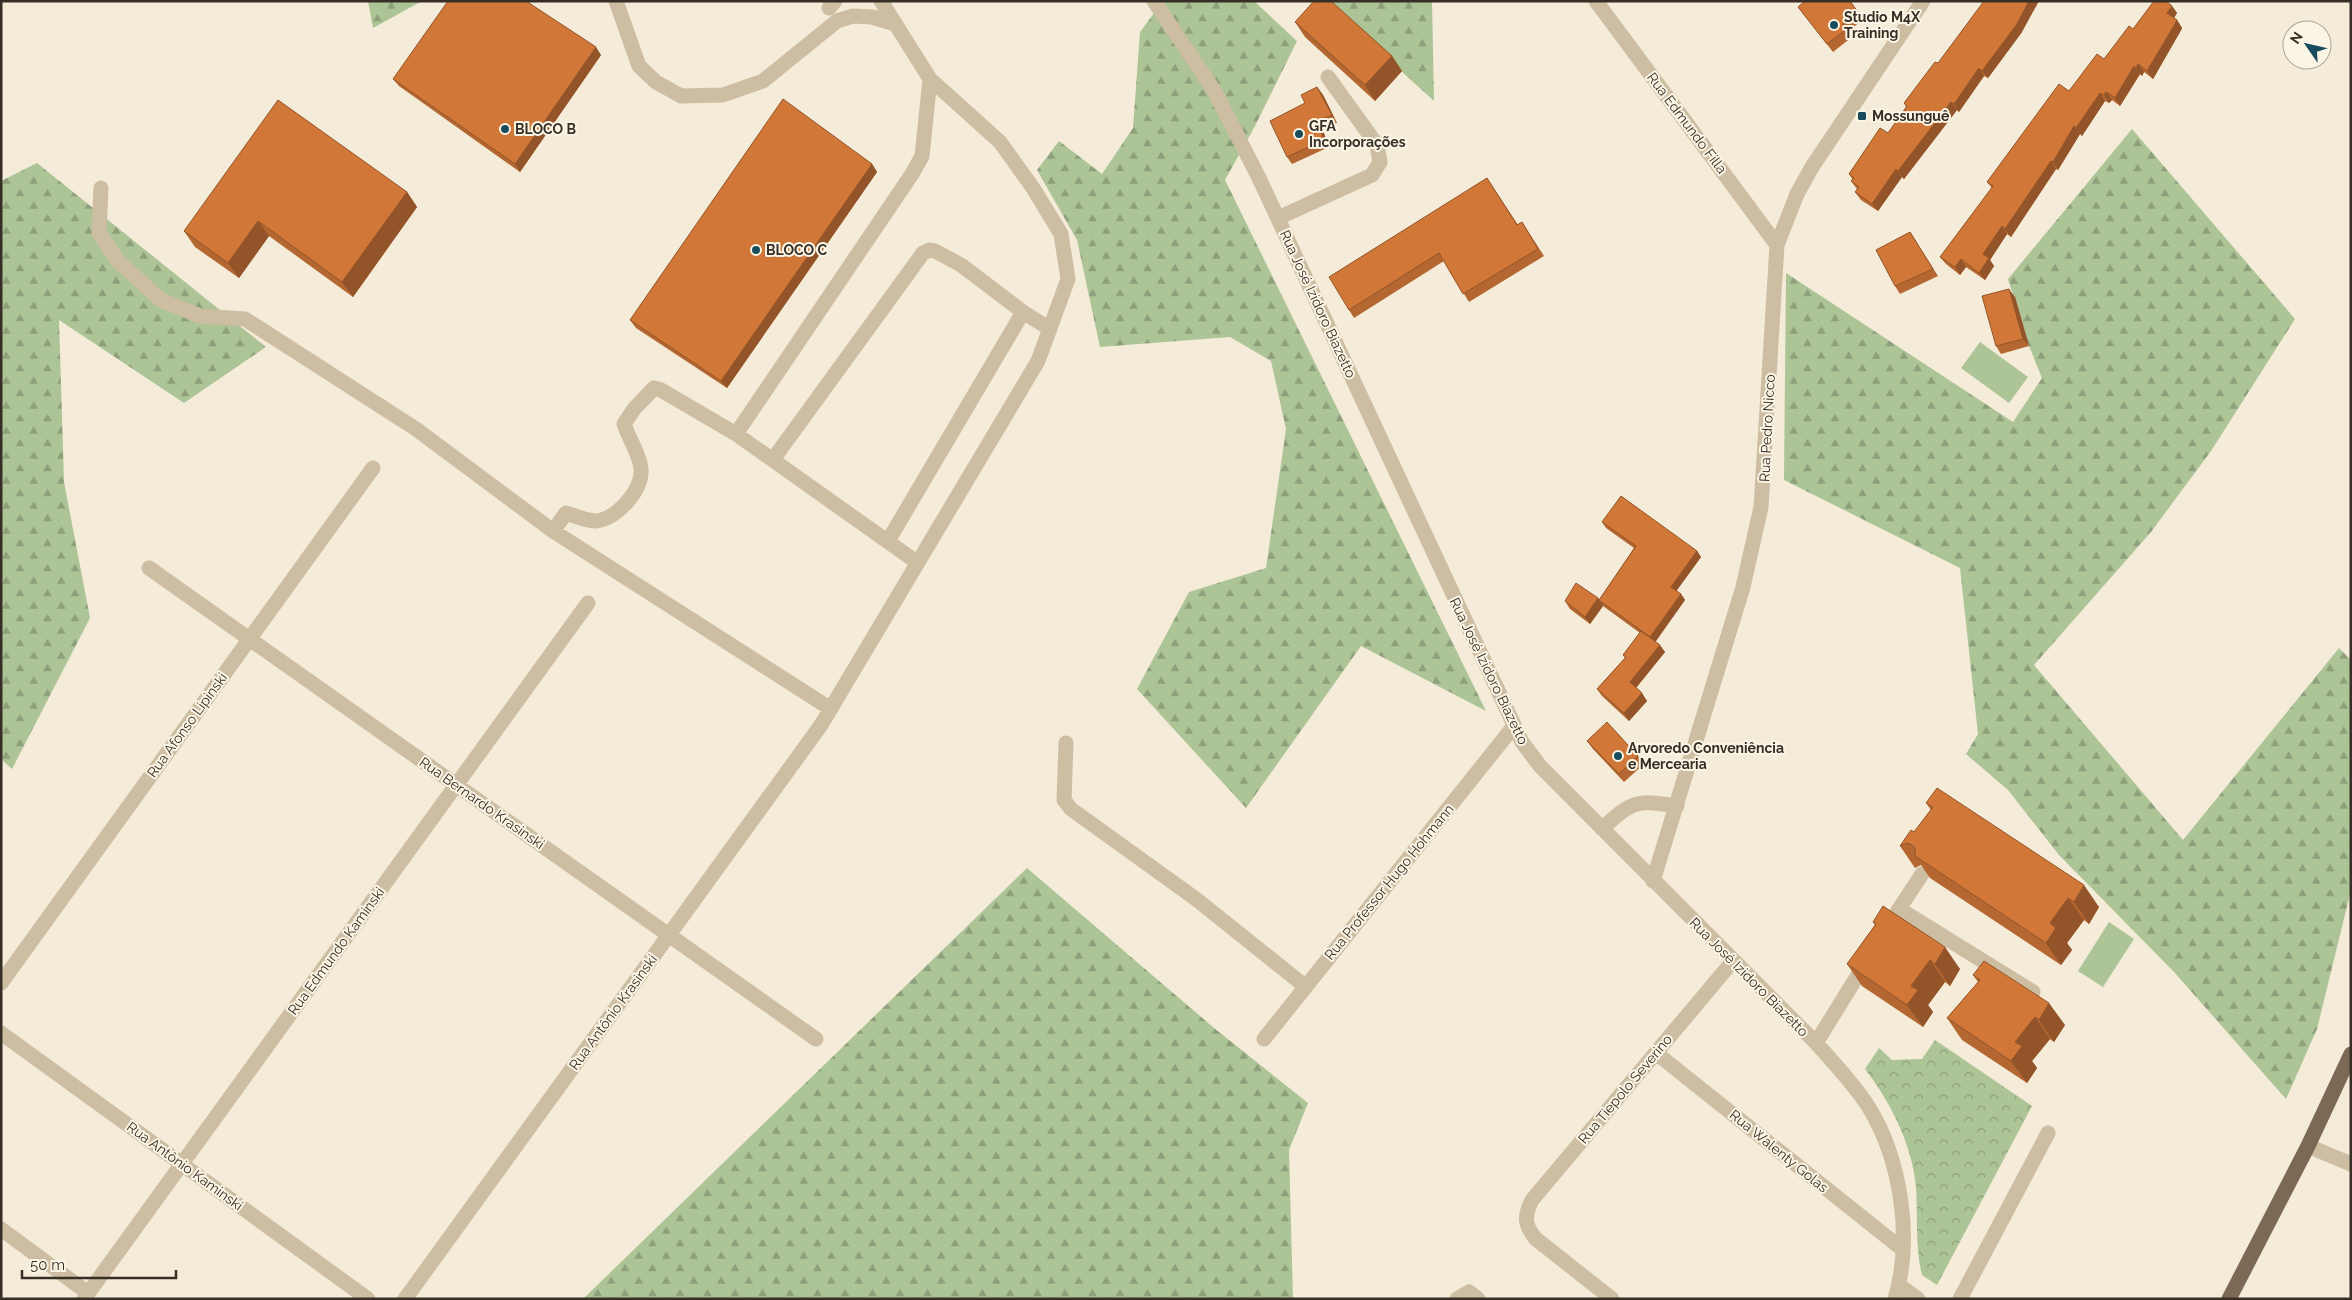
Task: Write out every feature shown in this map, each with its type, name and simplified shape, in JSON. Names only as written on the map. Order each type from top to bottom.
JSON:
[{"type":"main road","points":[[2229,1299],[2308,1146],[2351,1054]]},
{"type":"street","points":[[616,1],[638,66],[656,82],[681,96],[724,95],[763,81],[837,21],[853,16],[872,17],[895,24]]},
{"type":"street","name":"Rua Antônio Krasinski","points":[[406,1299],[821,725],[1038,361],[1050,329],[1068,279],[1061,234],[1033,188],[1000,142],[930,79],[881,1]]},
{"type":"street","name":"Rua José Izidoro Biazetto","points":[[1154,1],[1214,92],[1278,218],[1514,726],[1531,755],[1653,881],[1816,1044],[1850,1082],[1868,1106],[1885,1141],[1896,1177],[1902,1249],[1897,1292]]},
{"type":"street","name":"Rua Edmundo Filla","points":[[1596,1],[1777,245]]},
{"type":"street","name":"Rua Pedro Nicco","points":[[1653,881],[1756,539],[1764,482],[1777,245],[1797,194],[1812,167],[1923,1]]},
{"type":"street","points":[[1278,218],[1372,174],[1380,162],[1377,145],[1328,77]]},
{"type":"street","points":[[736,434],[912,174],[922,156],[930,79]]},
{"type":"street","points":[[101,188],[99,232],[118,261],[161,300],[200,316],[246,318],[416,428],[553,530],[831,709]]},
{"type":"street","points":[[774,458],[923,253],[930,250],[936,251],[961,265],[1023,312],[1050,329]]},
{"type":"street","points":[[888,541],[1023,312]]},
{"type":"street","points":[[553,530],[566,513],[594,521],[604,519],[622,509],[634,492],[642,469],[624,424],[634,409],[654,388],[662,390],[774,458],[918,563]]},
{"type":"street","name":"Rua Afonso Lipinski","points":[[1,983],[373,468]]},
{"type":"street","name":"Rua Bernardo Krasinski","points":[[149,568],[816,1038]]},
{"type":"street","name":"Rua Edmundo Kaminski","points":[[86,1296],[588,603]]},
{"type":"street","name":"Rua Professor Hugo Hohmann","points":[[1264,1039],[1514,726]]},
{"type":"street","points":[[1066,743],[1064,800],[1071,809],[1196,899],[1306,987]]},
{"type":"street","points":[[1602,829],[1624,808],[1643,801],[1677,806]]},
{"type":"street","points":[[1816,1044],[1922,874]]},
{"type":"street","points":[[1899,909],[2033,992]]},
{"type":"street","name":"Rua Tiepolo Severino","points":[[1612,1299],[1536,1239],[1525,1221],[1532,1200],[1733,962]]},
{"type":"street","name":"Rua Antônio Kaminski","points":[[1,1033],[368,1299]]},
{"type":"street","name":"Rua Walenty Golas","points":[[1656,1053],[1902,1249]]},
{"type":"street","points":[[1960,1299],[2048,1132]]},
{"type":"street","points":[[2308,1146],[2351,1164]]},
{"type":"street","points":[[1,1229],[86,1296]]},
{"type":"street","points":[[1457,1299],[1469,1292],[1478,1299]]},
{"type":"street","points":[[1897,1292],[1918,1299]]},
{"type":"green space","points":[[368,1],[422,1],[373,28]]},
{"type":"green space","points":[[1163,1],[1254,1],[1297,41],[1255,126],[1225,180],[1486,711],[1361,646],[1246,808],[1137,689],[1189,592],[1266,568],[1286,429],[1271,361],[1230,337],[1100,347],[1077,240],[1037,170],[1059,141],[1102,174],[1133,128],[1140,32]]},
{"type":"green space","points":[[1331,1],[1432,1],[1434,101],[1332,8]]},
{"type":"green space","points":[[2132,129],[2295,319],[2211,451],[2151,532],[2034,665],[2183,840],[2339,648],[2351,660],[2351,890],[2317,1029],[2286,1099],[2175,973],[2059,855],[2008,790],[1966,754],[1978,734],[1960,568],[1784,480],[1786,273],[2013,422],[2042,378],[2029,346],[2008,279]]},
{"type":"green space","points":[[37,163],[266,347],[184,403],[59,320],[64,482],[90,618],[12,769],[1,759],[1,181]]},
{"type":"green space","points":[[1980,342],[2028,377],[2009,403],[1961,368]]},
{"type":"green space","points":[[1027,868],[1214,1028],[1308,1103],[1289,1150],[1293,1299],[583,1299]]},
{"type":"green space","points":[[2109,922],[2134,939],[2103,987],[2078,971]]},
{"type":"green space","points":[[1935,1040],[2032,1106],[1937,1285],[1922,1275],[1918,1243],[1914,1171],[1905,1140],[1892,1110],[1865,1069],[1879,1048],[1892,1060],[1922,1059]]},
{"type":"building","name":"BLOCO B","points":[[448,1],[526,1],[596,47],[515,164],[393,79]]},
{"type":"building","points":[[1314,1],[1331,1],[1392,56],[1365,85],[1295,22]]},
{"type":"building","name":"Studio M4X Training","points":[[1805,1],[1850,1],[1858,12],[1843,24],[1847,29],[1827,44],[1798,7]]},
{"type":"building","points":[[1984,1],[2029,1],[2017,24],[1982,71],[1979,68],[1954,104],[1951,102],[1898,171],[1896,169],[1872,204],[1855,192],[1859,187],[1851,181],[1854,178],[1849,174],[1880,128],[1888,133],[1907,106],[1904,103],[1935,62],[1938,63]]},
{"type":"building","points":[[2154,1],[2166,1],[2172,6],[2167,13],[2177,20],[2147,71],[2138,64],[2136,68],[2134,66],[2115,98],[2106,92],[2104,95],[2100,93],[2076,128],[2074,126],[2053,162],[2051,161],[2005,229],[2002,226],[1983,254],[1989,258],[1979,273],[1961,259],[1955,267],[1940,257],[1993,186],[1987,182],[2059,84],[2069,91],[2097,54],[2104,59],[2129,26],[2133,29]]},
{"type":"building","name":"GFA Incorporações","points":[[1317,87],[1332,115],[1317,121],[1324,140],[1287,157],[1270,121],[1305,103],[1301,95]]},
{"type":"building","name":"BLOCO C","points":[[783,99],[872,164],[721,381],[630,320]]},
{"type":"building","points":[[278,100],[407,192],[342,282],[258,221],[228,263],[184,231]]},
{"type":"building","points":[[1487,178],[1517,225],[1522,222],[1538,249],[1463,294],[1439,253],[1349,310],[1329,277]]},
{"type":"building","points":[[1910,232],[1933,269],[1895,286],[1876,250]]},
{"type":"building","points":[[2009,289],[2023,339],[1996,346],[1982,296]]},
{"type":"building","points":[[1621,496],[1697,551],[1671,587],[1681,594],[1650,637],[1599,600],[1636,546],[1602,522]]},
{"type":"building","points":[[1576,583],[1598,598],[1585,617],[1565,601]]},
{"type":"building","points":[[1641,631],[1660,645],[1630,682],[1642,693],[1624,713],[1597,689],[1626,657],[1623,655]]},
{"type":"building","name":"Arvoredo Conveniência e Mercearia","points":[[1607,722],[1638,756],[1619,774],[1587,741]]},
{"type":"building","points":[[1937,788],[2084,885],[2074,902],[2068,898],[2050,923],[2056,928],[2046,943],[1915,856],[1915,848],[1912,845],[1907,843],[1900,846],[1911,830],[1914,832],[1933,807],[1926,803]]},
{"type":"building","points":[[1883,906],[1945,947],[1935,964],[1930,960],[1911,986],[1918,990],[1907,1005],[1847,964],[1876,924],[1873,922]]},
{"type":"building","points":[[1984,961],[2049,1003],[2039,1020],[2035,1017],[2015,1042],[2022,1046],[2011,1061],[1947,1018],[1980,980],[1973,975]]},
{"type":"place","name":"Studio M4X Training","points":[[1834,25]]},
{"type":"place","name":"Mossunguê","points":[[1862,116]]},
{"type":"place","name":"BLOCO B","points":[[505,129]]},
{"type":"place","name":"GFA Incorporações","points":[[1299,134]]},
{"type":"place","name":"BLOCO C","points":[[756,250]]},
{"type":"place","name":"Arvoredo Conveniência e Mercearia","points":[[1618,756]]}]
